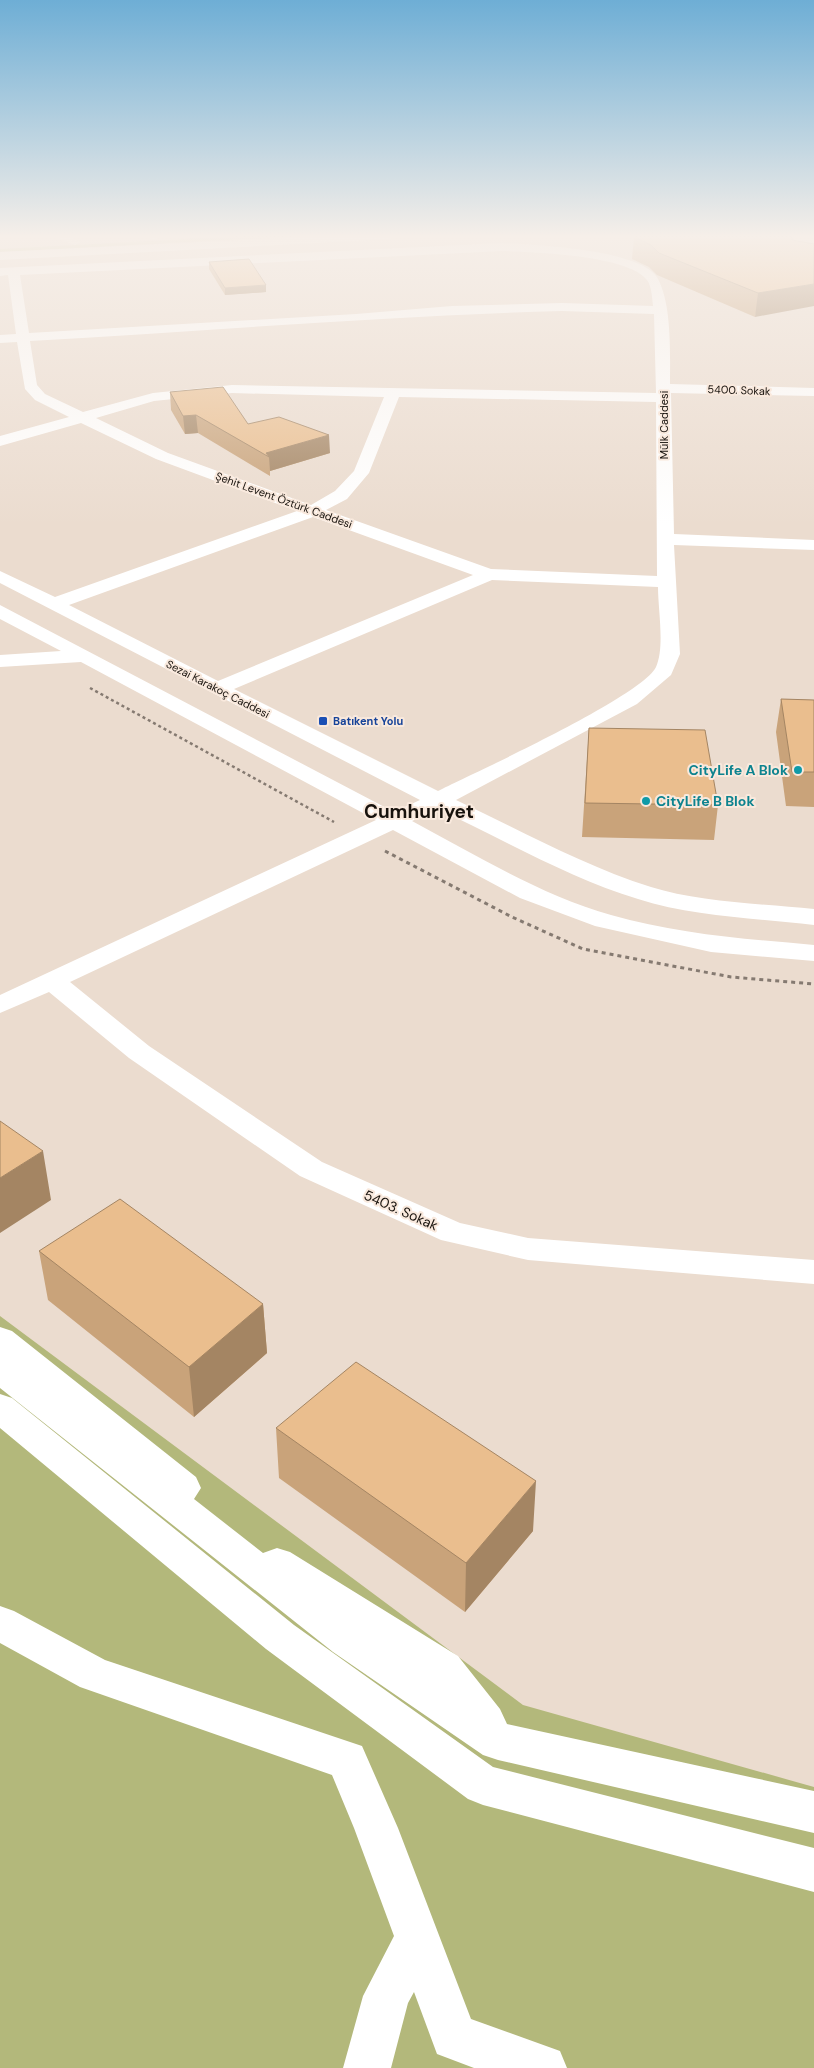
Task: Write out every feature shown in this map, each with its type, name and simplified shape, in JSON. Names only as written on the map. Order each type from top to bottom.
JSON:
[{"type":"main road","name":"Şehit Levent Öztürk Caddesi","points":[[21,333],[30,386],[40,397],[162,456],[490,574],[667,582]]},
{"type":"main road","points":[[0,339],[114,333]]},
{"type":"main road","name":"Mülk Caddesi","points":[[0,1005],[438,800],[630,700],[664,671],[670,654],[661,333]]},
{"type":"main road","name":"5400. Sokak","points":[[0,441],[153,397],[200,391],[260,388],[664,393],[814,392]]},
{"type":"main road","points":[[56,603],[312,511],[341,496],[361,473],[394,391]]},
{"type":"main road","points":[[666,539],[814,545]]},
{"type":"main road","points":[[217,689],[490,574]]},
{"type":"main road","name":"Sezai Karakoç Caddesi","points":[[0,576],[56,603],[217,689],[438,800],[586,870],[646,894],[709,906],[814,916]]},
{"type":"main road","points":[[0,611],[529,893],[604,921],[711,944],[814,953]]},
{"type":"main road","points":[[0,661],[85,656]]},
{"type":"main road","name":"5403. Sokak","points":[[51,980],[139,1052],[310,1169],[452,1232],[528,1250],[814,1272]]},
{"type":"main road","points":[[0,1340],[284,1570],[444,1670],[498,1740]]},
{"type":"main road","points":[[0,1369],[347,1640],[498,1740],[814,1812]]},
{"type":"main road","points":[[0,1408],[280,1637],[483,1784],[814,1870]]},
{"type":"main road","points":[[0,1624],[94,1674],[347,1760],[376,1828],[454,2037],[543,2068]]},
{"type":"main road","points":[[367,2068],[386,1996],[417,1939]]},
{"type":"path","points":[[88,687],[321,815]]},
{"type":"green space","points":[[0,1316],[523,1705],[814,1787],[814,2068],[0,2068]]},
{"type":"building","points":[[223,387],[248,424],[279,417],[329,435],[266,453],[269,457],[196,415],[183,416],[170,392]]},
{"type":"building","points":[[781,699],[814,700],[814,772],[792,772]]},
{"type":"building","points":[[589,728],[705,730],[718,805],[585,803]]},
{"type":"building","points":[[0,1121],[43,1151],[0,1178]]},
{"type":"building","points":[[120,1199],[263,1304],[189,1367],[39,1251]]},
{"type":"building","points":[[356,1362],[536,1481],[466,1563],[276,1428]]},
{"type":"place","name":"Batıkent Yolu","points":[[323,721]]},
{"type":"place","name":"CityLife A Blok","points":[[798,770]]},
{"type":"place","name":"CityLife B Blok","points":[[646,801]]},
{"type":"district","name":"Cumhuriyet","points":[[419,811]]}]
